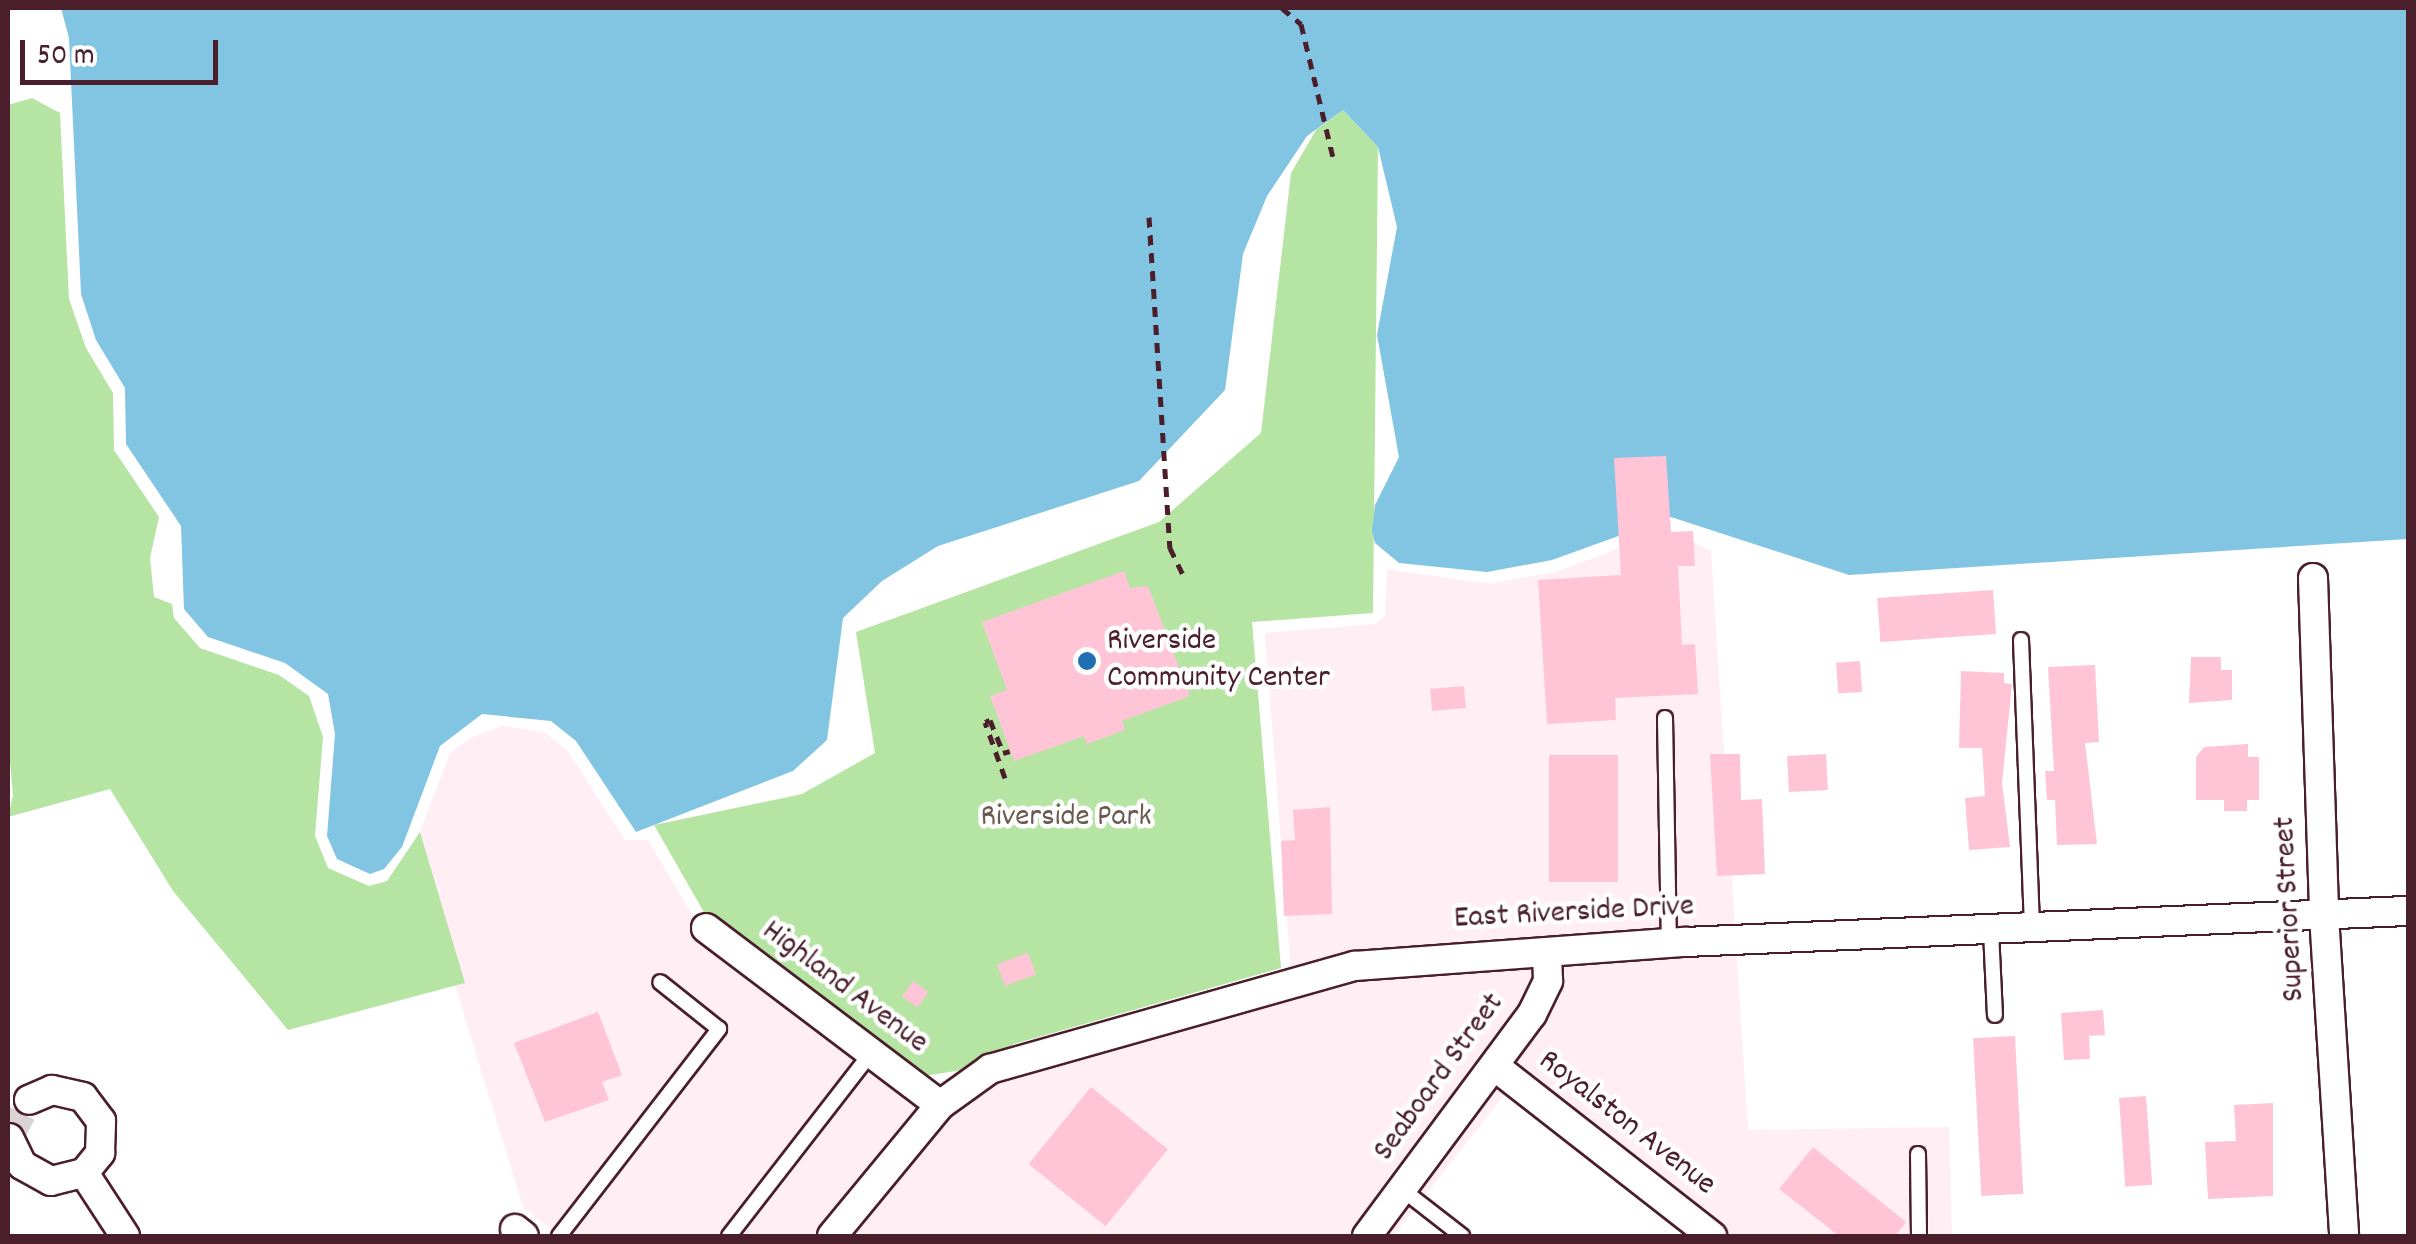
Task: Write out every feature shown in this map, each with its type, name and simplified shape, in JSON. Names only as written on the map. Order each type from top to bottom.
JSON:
[{"type":"street","name":"Superior Street","points":[[2313,578],[2324,916],[2344,1236]]},
{"type":"street","name":"East Riverside Drive","points":[[832,1236],[940,1105],[1017,1058],[1275,986],[1416,959],[1669,943],[2408,911]]},
{"type":"street","name":"Highland Avenue","points":[[706,928],[940,1105]]},
{"type":"street","name":"Seaboard Street","points":[[1367,1236],[1497,1068],[1548,981],[1547,952]]},
{"type":"street","name":"Royalston Avenue","points":[[1497,1068],[1712,1236]]},
{"type":"street","points":[[9,1138],[15,1171],[51,1181],[84,1173],[103,1137],[93,1107],[68,1091],[29,1100]]},
{"type":"street","points":[[84,1173],[126,1236]]},
{"type":"lane","points":[[2022,640],[2032,929]]},
{"type":"lane","points":[[1664,718],[1669,943]]},
{"type":"lane","points":[[1990,931],[1995,1015]]},
{"type":"lane","points":[[559,1236],[719,1029],[660,982]]},
{"type":"lane","points":[[729,1236],[871,1052]]},
{"type":"lane","points":[[1918,1154],[1919,1236]]},
{"type":"lane","points":[[1403,1190],[1462,1236]]},
{"type":"path","points":[[1282,8],[1301,24],[1333,157]]},
{"type":"path","points":[[1149,217],[1170,548],[1184,577]]},
{"type":"path","points":[[1005,778],[985,722],[1003,753],[1010,751]]},
{"type":"shaded area","points":[[1670,530],[1711,551],[1748,1130],[1949,1127],[1952,1236],[1715,1236],[1517,1079],[1393,1236],[559,1236],[523,1207],[455,985],[464,982],[420,832],[450,753],[472,737],[503,726],[544,732],[567,750],[625,840],[648,840],[702,932],[925,1088],[962,1082],[1291,973],[1265,633],[1376,624],[1385,616],[1387,569],[1489,584],[1555,572]]},
{"type":"green space","points":[[32,98],[60,113],[69,299],[86,348],[113,393],[114,450],[159,517],[150,558],[154,597],[172,604],[174,618],[200,648],[279,675],[309,696],[323,737],[315,836],[328,868],[369,886],[387,881],[420,832],[465,983],[288,1030],[173,891],[110,789],[8,817],[13,795],[8,740],[8,105]]},
{"type":"green space","name":"Riverside Park","points":[[1343,110],[1378,147],[1373,613],[1252,622],[1281,968],[1014,1044],[962,1070],[924,1076],[709,921],[654,825],[802,794],[875,753],[856,632],[1159,522],[1261,433],[1291,173],[1316,130]]},
{"type":"water","points":[[61,8],[2408,8],[2408,539],[1849,575],[1671,517],[1552,560],[1487,572],[1399,563],[1375,543],[1372,531],[1375,505],[1399,457],[1377,335],[1397,227],[1378,147],[1343,110],[1307,136],[1267,196],[1243,254],[1225,390],[1139,481],[938,546],[882,581],[843,618],[827,740],[793,771],[636,832],[576,741],[551,721],[482,714],[440,746],[402,847],[384,869],[370,874],[337,859],[327,836],[335,734],[328,694],[285,663],[208,637],[184,609],[181,526],[126,444],[125,388],[96,340],[81,294],[69,38]]},
{"type":"building","points":[[1666,456],[1671,532],[1693,531],[1695,566],[1678,566],[1682,645],[1695,644],[1698,694],[1615,698],[1616,720],[1547,724],[1538,580],[1621,575],[1614,458]]},
{"type":"building","name":"Riverside Community Center","points":[[1124,571],[1130,588],[1148,586],[1190,696],[1122,721],[1125,730],[1087,744],[1084,736],[1014,761],[990,696],[1007,690],[982,622]]},
{"type":"building","points":[[1993,590],[1996,634],[1880,642],[1877,598]]},
{"type":"building","points":[[2191,657],[2221,657],[2221,670],[2232,670],[2232,700],[2189,703]]},
{"type":"building","points":[[1860,661],[1862,692],[1838,694],[1836,663]]},
{"type":"building","points":[[2095,665],[2099,742],[2085,743],[2097,844],[2057,845],[2055,800],[2047,800],[2045,771],[2054,771],[2048,667]]},
{"type":"building","points":[[1961,671],[2004,673],[2004,683],[2012,684],[2002,783],[2010,847],[1969,850],[1965,798],[1985,796],[1982,748],[1959,748]]},
{"type":"building","points":[[1464,686],[1466,708],[1432,711],[1430,689]]},
{"type":"building","points":[[2248,744],[2248,757],[2259,757],[2259,800],[2247,800],[2247,811],[2224,811],[2224,800],[2196,800],[2196,757],[2204,747]]},
{"type":"building","points":[[1710,754],[1740,754],[1741,800],[1762,799],[1765,874],[1717,876]]},
{"type":"building","points":[[1826,754],[1828,790],[1789,792],[1787,756]]},
{"type":"building","points":[[1549,755],[1618,755],[1618,882],[1549,882]]},
{"type":"building","points":[[1330,807],[1332,914],[1284,916],[1281,841],[1295,840],[1293,810]]},
{"type":"building","points":[[1028,953],[1036,975],[1005,986],[997,964]]},
{"type":"building","points":[[913,981],[929,992],[918,1007],[902,997]]},
{"type":"building","points":[[2103,1010],[2105,1035],[2089,1036],[2090,1059],[2064,1060],[2061,1013]]},
{"type":"building","points":[[598,1012],[622,1075],[602,1082],[609,1100],[545,1122],[514,1043]]},
{"type":"building","points":[[2015,1036],[2023,1194],[1981,1196],[1973,1038]]},
{"type":"building","points":[[1091,1087],[1168,1149],[1106,1226],[1029,1164]]},
{"type":"building","points":[[2146,1096],[2152,1185],[2125,1187],[2119,1098]]},
{"type":"building","points":[[2273,1103],[2273,1196],[2208,1199],[2205,1142],[2236,1141],[2234,1105]]},
{"type":"building","points":[[1813,1147],[1906,1222],[1895,1236],[1839,1236],[1779,1189]]},
{"type":"tunnel","points":[[9,1138],[29,1100]]},
{"type":"place","name":"Riverside Community Center","points":[[1087,661]]}]
